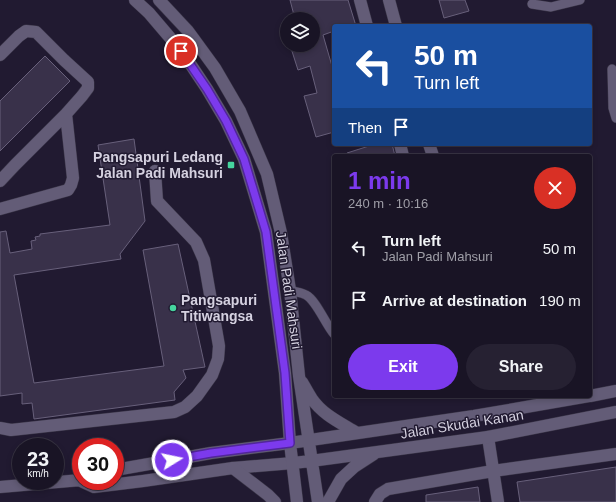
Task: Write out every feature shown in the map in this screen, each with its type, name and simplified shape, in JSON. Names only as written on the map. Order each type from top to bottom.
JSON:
[{"type":"street","name":"Jalan Padi Mahsuri","points":[[135,0],[149,13],[189,62],[226,121],[244,159],[266,232],[285,373],[290,443],[297,502]]},
{"type":"street","points":[[360,0],[366,24]]},
{"type":"street","points":[[389,0],[395,24]]},
{"type":"street","name":"Jalan Padi Mahsuri","points":[[161,1],[188,31],[215,68],[240,111],[267,174],[280,233],[290,290],[299,376],[318,502]]},
{"type":"street","points":[[149,13],[161,1]]},
{"type":"street","points":[[0,55],[26,31],[36,32],[88,82],[88,88],[82,96],[0,181]]},
{"type":"street","points":[[0,209],[68,190],[73,178],[66,114]]},
{"type":"street","points":[[0,428],[11,430],[174,412],[186,407],[197,396],[212,375],[218,359],[219,346],[204,260],[196,242],[156,201],[155,171]]},
{"type":"street","points":[[299,376],[312,399],[320,408],[358,433]]},
{"type":"street","name":"Jalan Skudai Kanan","points":[[592,396],[616,391]]},
{"type":"street","name":"Jalan Skudai Kanan","points":[[124,468],[211,453],[308,441],[474,416],[578,398]]},
{"type":"street","name":"Jalan Skudai Kanan","points":[[124,483],[233,468],[311,461],[488,437],[616,412]]},
{"type":"street","points":[[488,437],[498,502]]},
{"type":"street","points":[[328,502],[341,479],[354,467],[377,452]]},
{"type":"street","points":[[375,502],[380,494],[388,489],[493,471],[616,454]]},
{"type":"street","points":[[233,468],[275,502]]},
{"type":"street","points":[[0,488],[72,482]]},
{"type":"lane","points":[[532,4],[551,7],[580,0]]},
{"type":"lane","points":[[612,69],[613,108],[616,118]]},
{"type":"lane","points":[[290,290],[307,295],[313,301],[332,331]]},
{"type":"building","points":[[290,0],[348,0],[355,24],[332,24],[332,32],[323,35],[332,66],[332,133],[316,137],[304,96],[317,93],[310,66],[298,70],[292,52],[320,52],[320,12],[293,12]]},
{"type":"building","points":[[439,0],[465,0],[469,11],[444,18]]},
{"type":"building","points":[[45,56],[70,81],[0,151],[0,101]]},
{"type":"building","name":"Pangsapuri Titiwangsa","points":[[134,139],[145,221],[120,254],[121,259],[14,275],[34,383],[164,366],[143,250],[178,244],[205,367],[183,370],[186,378],[174,392],[175,400],[34,419],[32,403],[22,404],[22,393],[0,396],[0,232],[6,231],[10,253],[32,249],[31,241],[36,240],[35,237],[40,236],[40,234],[110,225],[98,145]]},
{"type":"building","points":[[369,146],[392,146],[394,154],[347,154]]},
{"type":"building","points":[[616,467],[616,502],[520,502],[517,482]]},
{"type":"building","points":[[478,487],[480,502],[426,502],[426,495]]},
{"type":"place","name":"Pangsapuri Ledang Jalan Padi Mahsuri","points":[[231,165]]},
{"type":"place","name":"Pangsapuri Titiwangsa","points":[[173,308]]},
{"type":"route","points":[[172,460],[211,453],[290,443],[285,373],[266,232],[244,159],[226,121],[207,89],[181,51]]}]
